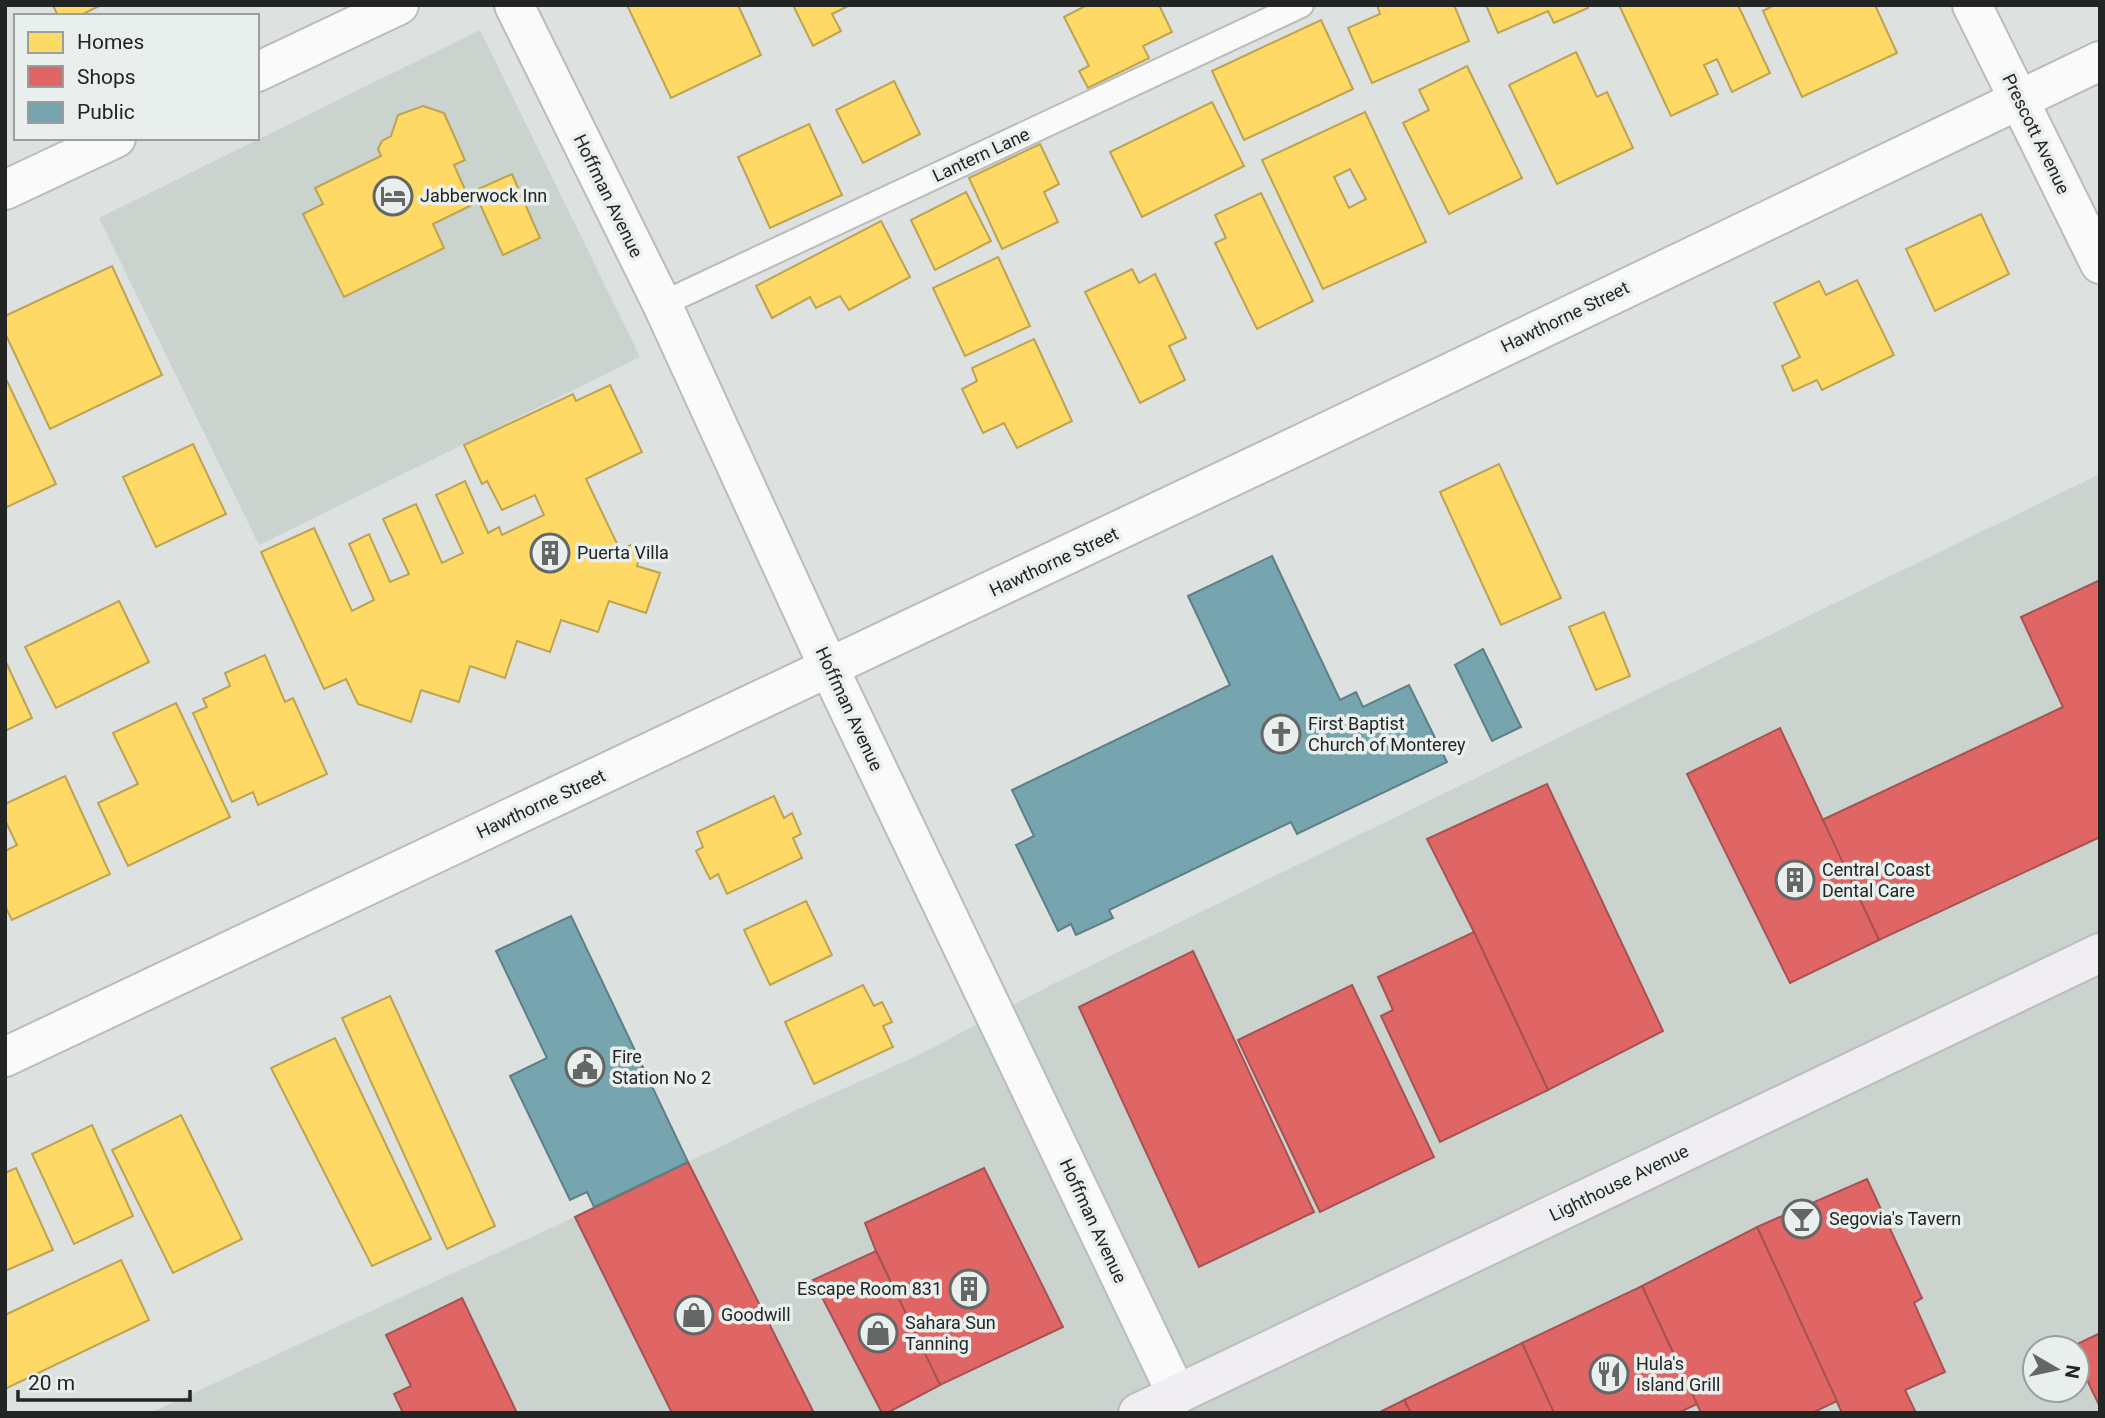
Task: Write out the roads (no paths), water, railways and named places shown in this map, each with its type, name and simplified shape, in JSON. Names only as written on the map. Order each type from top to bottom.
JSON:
[{"type":"main road","name":"Lighthouse Avenue","points":[[1138,1413],[1181,1404],[2100,953]]},
{"type":"street","points":[[259,71],[399,5]]},
{"type":"street","name":"Hoffman Avenue","points":[[514,5],[662,304],[829,668],[1181,1404]]},
{"type":"street","name":"Prescott Avenue","points":[[1972,5],[2100,264]]},
{"type":"street","name":"Hawthorne Street","points":[[5,1057],[829,668],[2100,61]]},
{"type":"street","points":[[5,190],[112,140]]},
{"type":"lane","name":"Lantern Lane","points":[[662,304],[1301,5]]},
{"type":"place","name":"Jabberwock Inn","points":[[393,196]]},
{"type":"place","name":"Puerta Villa","points":[[550,553]]},
{"type":"place","name":"First Baptist Church of Monterey","points":[[1281,734]]},
{"type":"place","name":"Central Coast Dental Care","points":[[1795,880]]},
{"type":"place","name":"Fire Station No 2","points":[[585,1067]]},
{"type":"place","name":"Segovia's Tavern","points":[[1802,1219]]},
{"type":"place","name":"Escape Room 831","points":[[969,1289]]},
{"type":"place","name":"Goodwill","points":[[694,1315]]},
{"type":"place","name":"Sahara Sun Tanning","points":[[878,1333]]},
{"type":"place","name":"Hula's Island Grill","points":[[1609,1374]]}]
